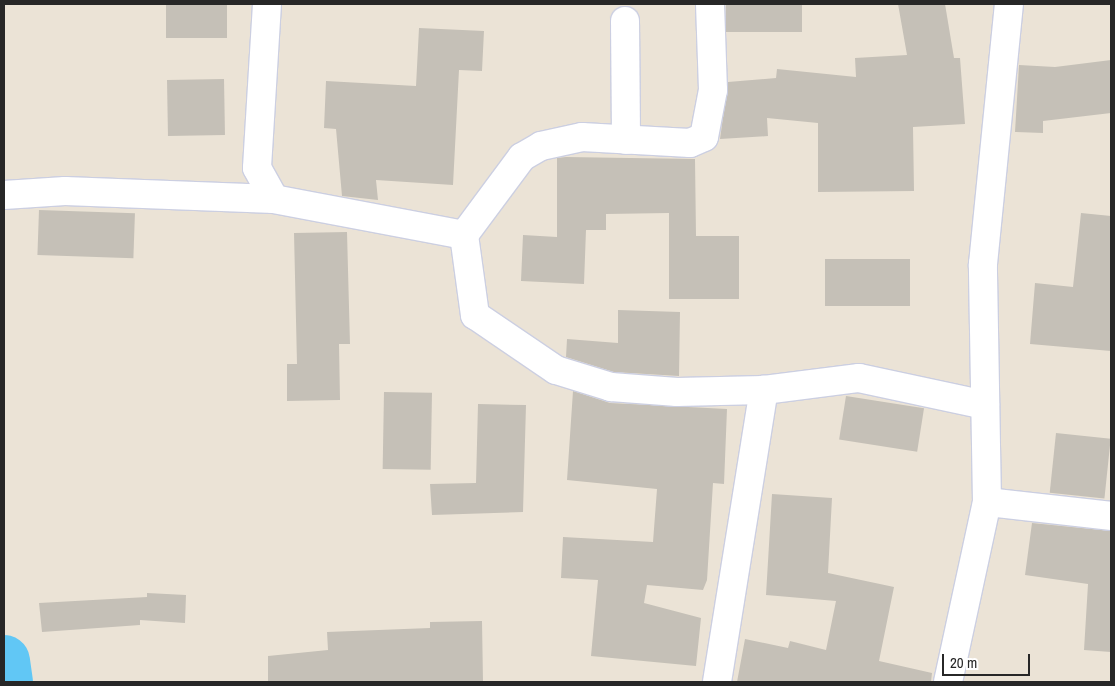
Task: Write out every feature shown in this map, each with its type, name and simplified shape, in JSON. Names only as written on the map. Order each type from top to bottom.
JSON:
[{"type":"street","points":[[268,4],[257,168],[274,199]]},
{"type":"street","points":[[710,4],[712,90],[704,137],[690,143],[582,137],[528,153],[464,235],[475,315],[556,370],[611,387],[678,392],[764,390],[859,378],[985,405]]},
{"type":"street","points":[[948,682],[987,502],[983,264],[1009,4]]},
{"type":"street","points":[[625,21],[626,140]]},
{"type":"street","points":[[4,195],[65,191],[274,199],[464,235]]},
{"type":"street","points":[[717,682],[764,390]]},
{"type":"street","points":[[987,502],[1111,516]]},
{"type":"building","points":[[166,4],[227,4],[227,38],[166,38]]},
{"type":"building","points":[[726,4],[802,4],[802,32],[726,32]]},
{"type":"building","points":[[898,4],[945,4],[954,58],[960,58],[965,124],[913,127],[914,191],[818,192],[818,123],[767,118],[768,136],[720,139],[728,82],[776,78],[777,69],[856,77],[855,58],[907,55]]},
{"type":"building","points":[[419,28],[484,31],[482,71],[459,70],[453,185],[376,180],[378,200],[342,196],[336,129],[324,128],[326,81],[416,86]]},
{"type":"building","points":[[1111,60],[1111,113],[1043,121],[1043,133],[1015,132],[1019,65],[1055,67]]},
{"type":"building","points":[[224,79],[225,135],[168,136],[167,80]]},
{"type":"building","points":[[557,158],[695,159],[696,236],[739,236],[739,299],[669,299],[669,213],[606,214],[606,230],[586,230],[584,284],[521,281],[523,235],[557,237]]},
{"type":"building","points":[[39,210],[135,213],[133,258],[37,255]]},
{"type":"building","points":[[1081,213],[1111,216],[1111,351],[1030,344],[1035,283],[1073,287]]},
{"type":"building","points":[[347,232],[350,344],[339,344],[340,400],[287,401],[287,364],[297,364],[294,233]]},
{"type":"building","points":[[825,259],[910,259],[910,306],[825,306]]},
{"type":"building","points":[[618,310],[680,312],[679,376],[614,372],[566,357],[567,339],[618,343]]},
{"type":"building","points":[[573,391],[610,403],[727,409],[724,484],[713,483],[707,580],[703,590],[647,585],[644,603],[701,618],[696,666],[591,656],[598,580],[561,578],[563,537],[653,542],[657,489],[567,480]]},
{"type":"building","points":[[384,392],[432,393],[431,470],[383,469]]},
{"type":"building","points":[[846,396],[924,408],[917,452],[839,439]]},
{"type":"building","points":[[478,404],[526,405],[523,512],[432,515],[430,484],[476,483]]},
{"type":"building","points":[[1056,433],[1111,439],[1104,498],[1050,493]]},
{"type":"building","points":[[772,494],[832,498],[828,573],[894,587],[879,661],[932,673],[931,682],[737,682],[745,639],[788,648],[790,641],[826,650],[836,601],[766,595]]},
{"type":"building","points":[[1032,523],[1111,531],[1111,652],[1084,650],[1088,584],[1025,575]]},
{"type":"building","points":[[147,593],[186,595],[185,623],[140,620],[140,625],[42,632],[39,603],[147,597]]},
{"type":"building","points":[[482,621],[483,682],[268,682],[268,656],[328,650],[327,632],[430,628],[430,622]]},
{"type":"waterway","points":[[4,661],[7,682]]}]
